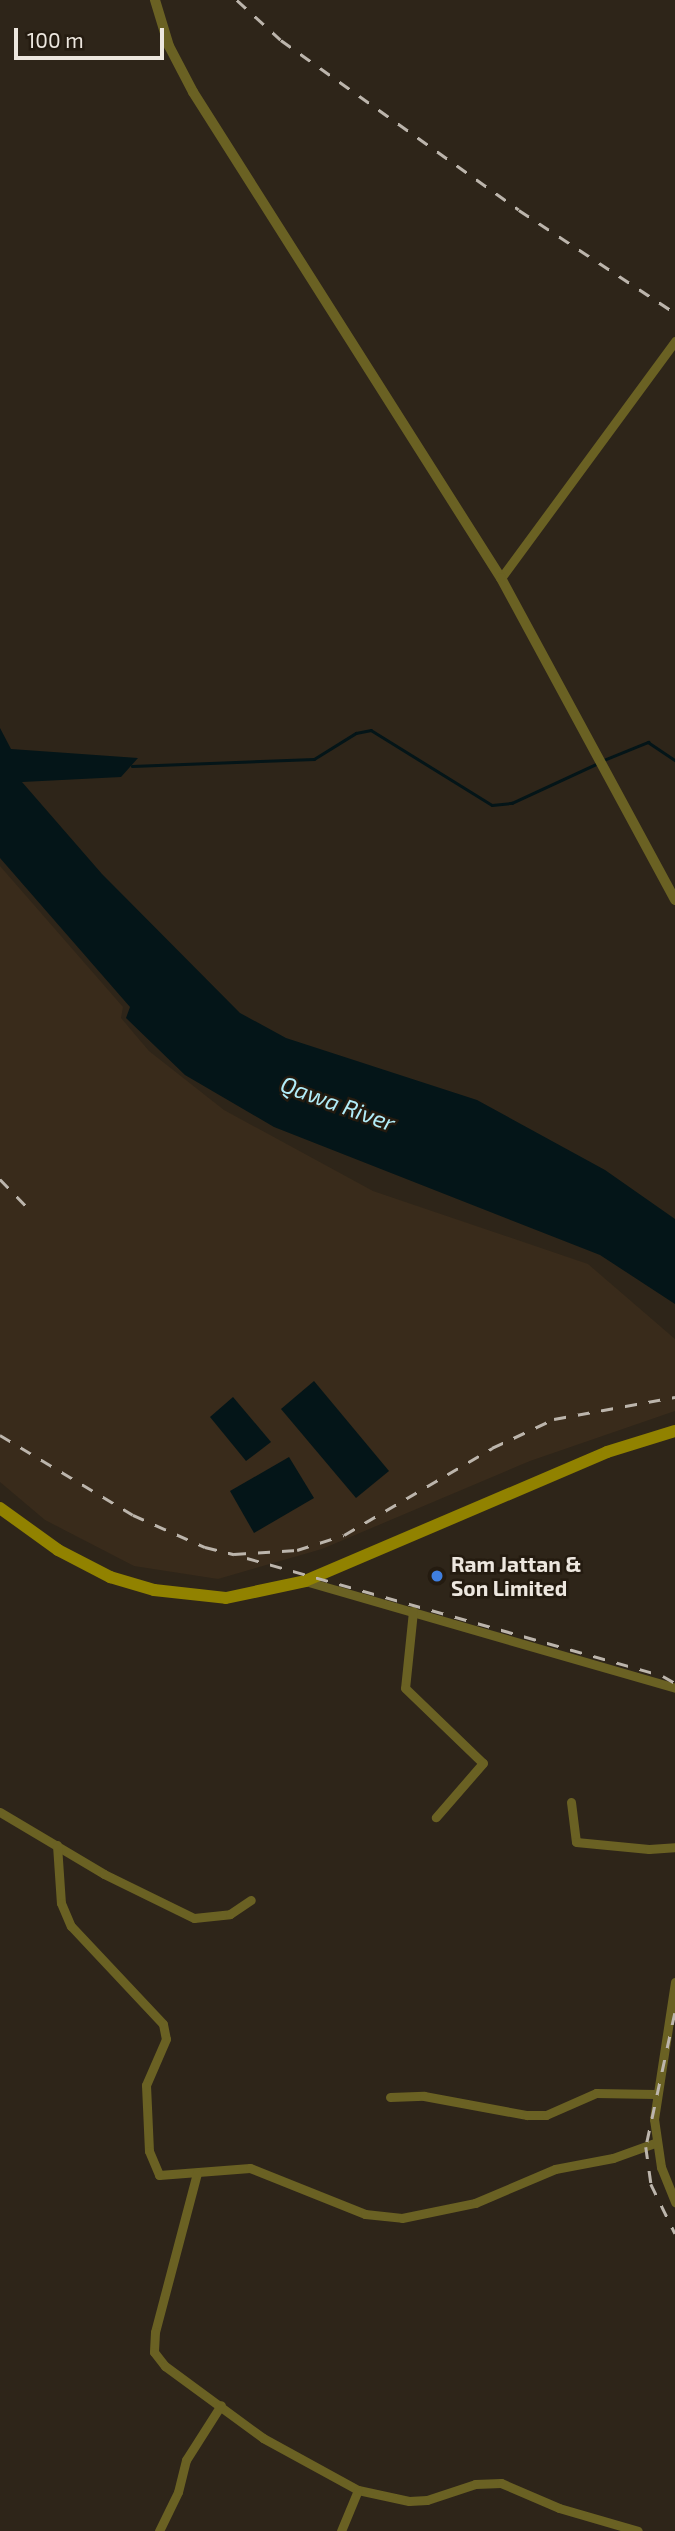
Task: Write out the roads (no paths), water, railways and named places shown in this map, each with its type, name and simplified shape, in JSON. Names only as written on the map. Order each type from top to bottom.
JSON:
[{"type":"main road","points":[[0,1508],[80,1563],[153,1590],[226,1598],[305,1581],[607,1452],[675,1431]]},
{"type":"street","points":[[155,0],[169,46],[194,92],[500,578],[600,754],[675,900]]},
{"type":"street","points":[[500,578],[675,341]]},
{"type":"street","points":[[305,1581],[675,1688]]},
{"type":"street","points":[[413,1611],[405,1688],[482,1763],[436,1817]]},
{"type":"street","points":[[571,1802],[576,1842],[649,1849],[675,1847]]},
{"type":"street","points":[[0,1812],[167,1908],[194,1918],[230,1914],[251,1900]]},
{"type":"street","points":[[57,1845],[61,1903],[71,1926],[163,2024],[166,2039],[146,2085],[151,2164],[165,2177],[259,2170],[365,2214],[402,2218],[475,2203],[555,2169],[613,2158],[655,2144]]},
{"type":"street","points":[[675,1982],[655,2094],[655,2144],[675,2202]]},
{"type":"street","points":[[390,2097],[425,2096],[527,2115],[546,2115],[596,2093],[655,2094]]},
{"type":"street","points":[[197,2173],[155,2332],[154,2352],[165,2366],[263,2438],[358,2490],[388,2499],[418,2501],[475,2484],[501,2483],[559,2508],[638,2531]]},
{"type":"street","points":[[159,2531],[178,2491],[186,2460],[221,2405]]},
{"type":"street","points":[[341,2531],[358,2490]]},
{"type":"water","name":"Qawa River","points":[[0,728],[11,749],[138,758],[121,777],[22,782],[102,874],[240,1013],[286,1038],[477,1100],[605,1170],[675,1219],[675,1304],[600,1255],[274,1127],[185,1075],[126,1018],[130,1007],[0,858]]},
{"type":"water","points":[[314,1381],[389,1471],[356,1498],[281,1409]]},
{"type":"water","points":[[233,1397],[271,1442],[246,1461],[210,1417]]},
{"type":"water","points":[[289,1457],[314,1498],[254,1533],[230,1491]]},
{"type":"waterway","points":[[132,766],[314,759],[356,733],[371,730],[492,805],[512,803],[598,763]]},
{"type":"waterway","points":[[604,760],[648,742],[675,760]]},
{"type":"railway","points":[[237,0],[281,40],[519,210],[675,313]]},
{"type":"railway","points":[[0,1179],[33,1213]]},
{"type":"railway","points":[[0,1435],[133,1515],[205,1547],[234,1554],[297,1550],[344,1535],[492,1448],[554,1419],[675,1397]]},
{"type":"railway","points":[[247,1558],[663,1676],[675,1683]]},
{"type":"railway","points":[[675,2013],[646,2147],[651,2184],[675,2233]]},
{"type":"place","name":"Ram Jattan & Son Limited","points":[[437,1576]]}]
